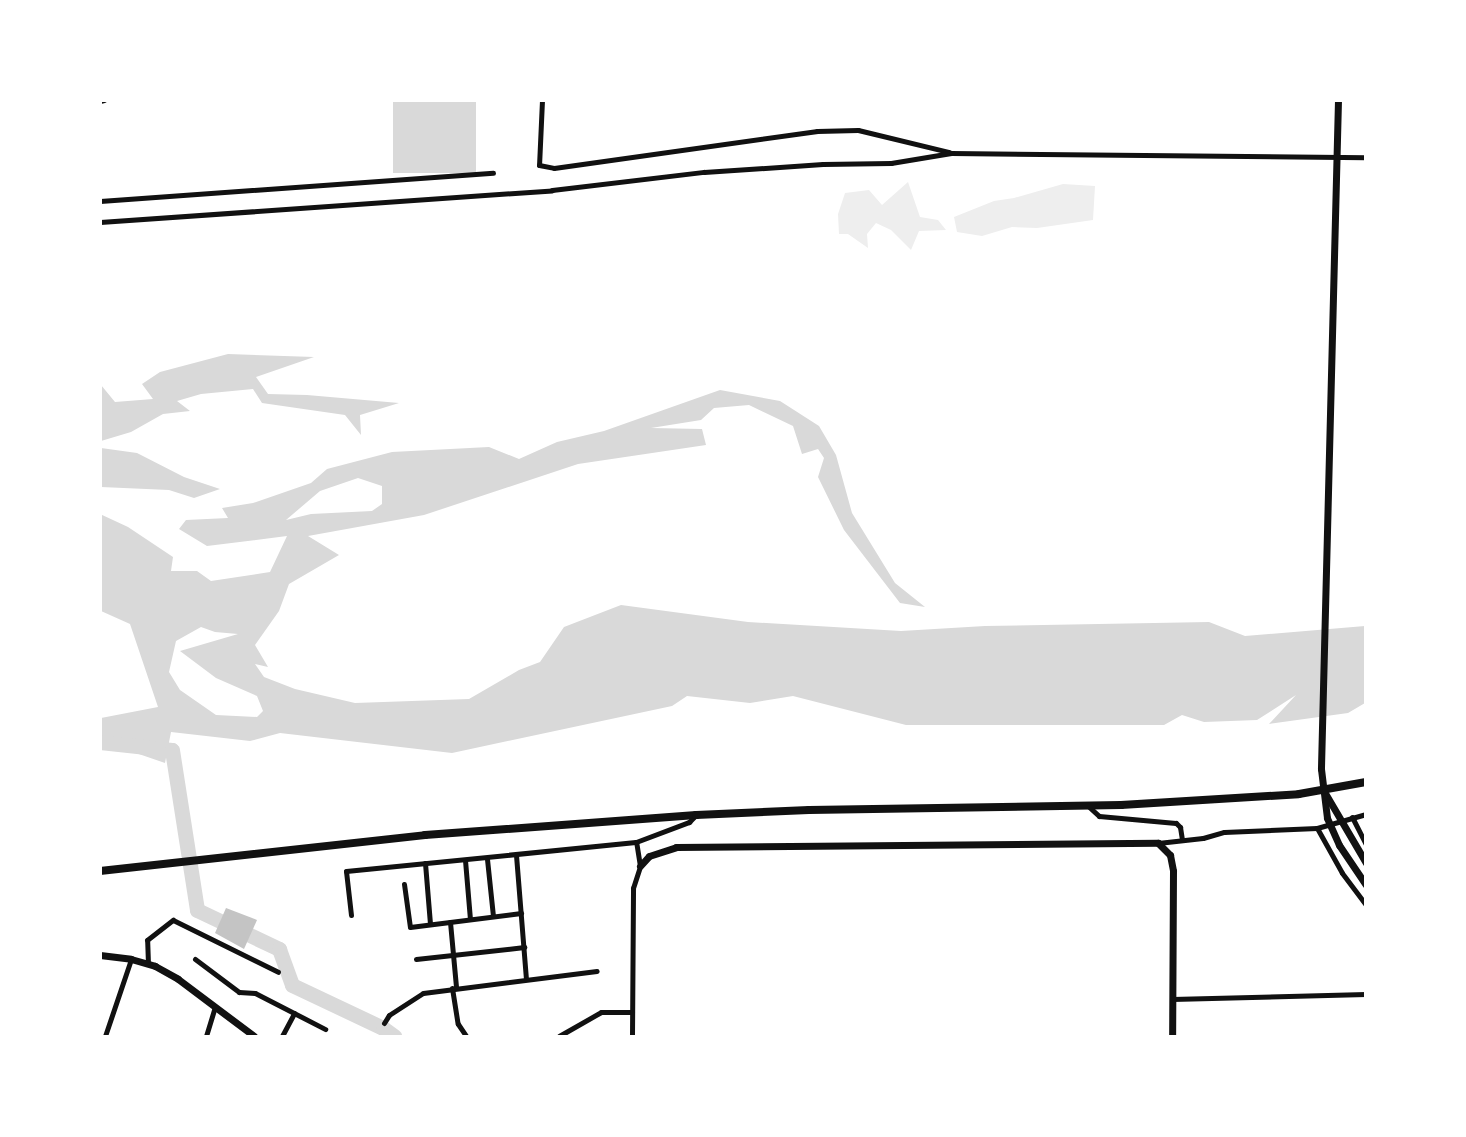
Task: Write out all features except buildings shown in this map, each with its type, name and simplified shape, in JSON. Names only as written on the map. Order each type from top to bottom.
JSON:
[{"type":"highway","points":[[100,871],[425,835],[696,815],[809,810],[1088,806],[1281,796],[1323,791],[1365,782]]},
{"type":"street","points":[[543,100],[539,165],[554,168],[818,130],[858,130],[951,153]]},
{"type":"street","points":[[1338,100],[1321,769],[1327,818],[1339,845],[1365,885]]},
{"type":"street","points":[[100,222],[494,194],[716,171],[823,164],[891,163],[951,153],[1365,157]]},
{"type":"street","points":[[100,201],[493,173]]},
{"type":"street","points":[[1323,791],[1339,814],[1365,864]]},
{"type":"street","points":[[1088,806],[1099,816],[1176,823],[1180,827],[1182,840]]},
{"type":"street","points":[[632,1036],[633,888],[640,866],[649,856],[676,847],[1158,843],[1203,838],[1224,832],[1317,828],[1365,814]]},
{"type":"street","points":[[351,915],[346,871],[487,859],[636,842],[689,822],[696,815]]},
{"type":"street","points":[[1352,817],[1365,845]]},
{"type":"street","points":[[1317,828],[1342,873],[1365,905]]},
{"type":"street","points":[[636,842],[640,866]]},
{"type":"street","points":[[1158,843],[1170,855],[1173,871],[1172,1036]]},
{"type":"street","points":[[516,855],[526,978]]},
{"type":"street","points":[[487,859],[494,916]]},
{"type":"street","points":[[465,860],[470,919]]},
{"type":"street","points":[[425,863],[430,924]]},
{"type":"street","points":[[404,884],[410,927],[521,913]]},
{"type":"street","points":[[148,964],[147,940],[173,920],[278,972]]},
{"type":"street","points":[[450,922],[458,1024],[465,1036]]},
{"type":"street","points":[[416,958],[524,947]]},
{"type":"street","points":[[100,955],[148,964],[178,979],[254,1036]]},
{"type":"street","points":[[105,1036],[131,959]]},
{"type":"street","points":[[195,959],[238,992],[255,993],[325,1029]]},
{"type":"street","points":[[384,1023],[389,1015],[423,993],[454,987],[597,971]]},
{"type":"street","points":[[1172,999],[1365,994]]},
{"type":"street","points":[[206,1036],[215,1007]]},
{"type":"street","points":[[559,1036],[601,1012],[632,1012]]},
{"type":"street","points":[[282,1036],[294,1013]]},
{"type":"shaded area","points":[[393,101],[476,101],[476,173],[393,173]]},
{"type":"shaded area","points":[[908,182],[920,217],[938,220],[946,230],[919,231],[911,250],[891,230],[876,223],[867,234],[868,248],[848,234],[839,234],[838,214],[845,193],[869,190],[882,205]]},
{"type":"shaded area","points":[[1063,184],[1095,186],[1093,220],[1037,228],[1012,227],[982,236],[957,232],[954,217],[994,201],[1014,198]]},
{"type":"shaded area","points":[[228,354],[314,357],[256,377],[268,394],[399,403],[360,415],[361,435],[345,415],[262,403],[253,389],[201,394],[177,401],[190,411],[163,414],[131,432],[101,441],[101,385],[115,402],[153,399],[142,384],[160,372]]},
{"type":"shaded area","points":[[720,390],[780,401],[819,426],[836,455],[852,513],[895,583],[925,607],[900,603],[844,530],[818,477],[824,458],[818,449],[802,454],[793,426],[749,405],[714,408],[701,420],[651,428],[702,429],[706,445],[578,464],[424,515],[308,536],[339,555],[289,584],[279,611],[255,645],[268,667],[255,664],[264,677],[295,689],[355,703],[469,699],[519,670],[540,662],[564,627],[621,605],[748,622],[901,631],[985,626],[1209,622],[1245,636],[1365,626],[1365,703],[1348,713],[1269,724],[1296,695],[1257,720],[1204,722],[1182,715],[1164,725],[906,725],[793,696],[750,703],[687,696],[672,706],[452,753],[280,733],[250,741],[171,732],[165,763],[101,741],[101,718],[158,707],[130,624],[101,611],[100,514],[128,527],[173,557],[171,571],[197,571],[211,581],[270,572],[287,536],[207,546],[179,529],[186,520],[228,518],[222,508],[253,503],[311,483],[327,469],[392,452],[489,447],[519,459],[557,442],[604,431]],"holes":[[[358,478],[382,486],[382,504],[372,511],[311,514],[286,520],[320,491]],[[201,627],[215,632],[238,634],[180,651],[216,678],[257,696],[263,711],[257,717],[216,715],[180,690],[169,672],[176,641]]]},
{"type":"shaded area","points":[[101,448],[137,453],[184,477],[220,489],[194,498],[169,490],[101,487]]},
{"type":"waterway","points":[[100,742],[172,750],[197,910],[279,949],[292,985],[383,1028],[394,1036]]}]
